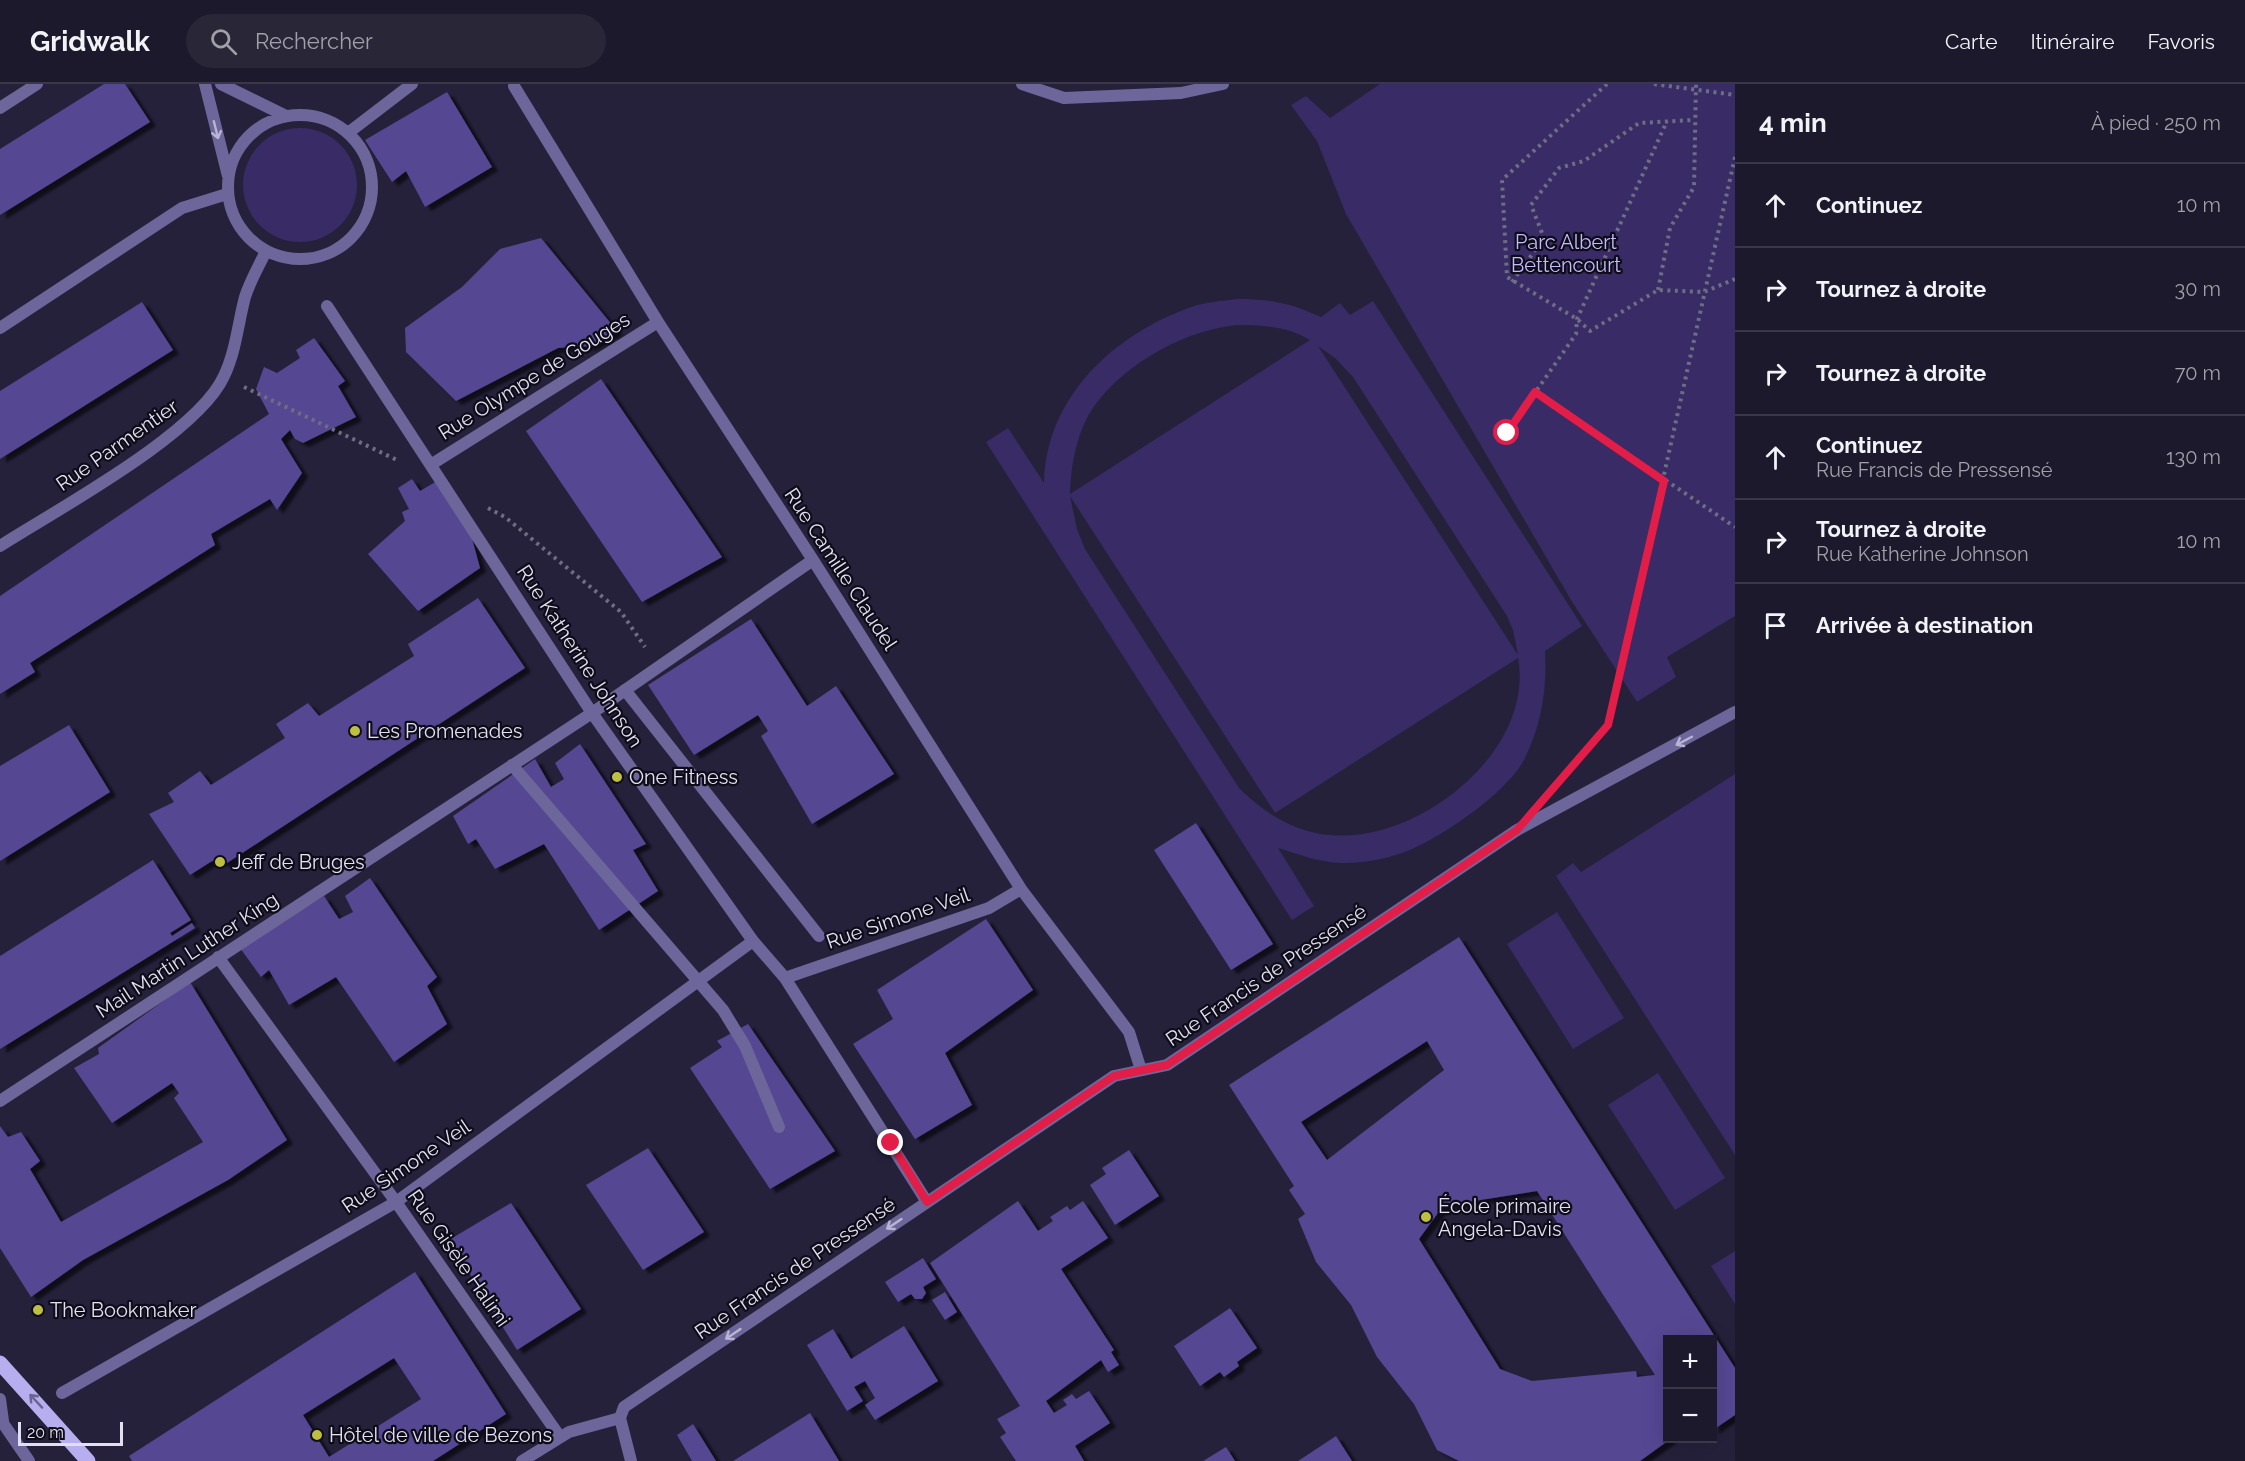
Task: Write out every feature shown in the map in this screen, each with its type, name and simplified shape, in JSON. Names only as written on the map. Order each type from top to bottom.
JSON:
[{"type":"main road","points":[[0,1363],[88,1461]]},
{"type":"street","points":[[0,108],[37,84]]},
{"type":"street","points":[[205,84],[228,176]]},
{"type":"street","points":[[221,84],[286,116]]},
{"type":"street","points":[[348,133],[412,84]]},
{"type":"street","points":[[1022,84],[1064,98],[1181,93],[1223,84]]},
{"type":"street","name":"Rue Camille Claudel","points":[[513,85],[658,322],[813,560],[1021,889],[1129,1032],[1141,1070]]},
{"type":"street","points":[[308,114],[330,120],[348,133],[362,148],[370,168],[373,188],[369,209],[360,228],[346,243],[327,254],[307,259],[286,258],[266,251],[252,241],[240,228],[227,194],[228,176],[235,154],[248,136],[265,123],[286,116],[308,114]]},
{"type":"street","points":[[0,328],[182,208],[227,194]]},
{"type":"street","name":"Rue Parmentier","points":[[0,546],[140,457],[198,412],[224,378],[237,338],[246,294],[266,251]]},
{"type":"street","name":"Rue Katherine Johnson","points":[[327,306],[592,713],[753,941],[785,978],[927,1202]]},
{"type":"street","name":"Rue Olympe de Gouges","points":[[432,464],[658,322]]},
{"type":"street","name":"Mail Martin Luther King","points":[[0,1101],[592,713],[813,560]]},
{"type":"street","points":[[625,690],[819,936]]},
{"type":"street","name":"Rue Francis de Pressensé","points":[[620,1418],[624,1407],[1114,1076],[1167,1065],[1517,830],[1735,712]]},
{"type":"street","points":[[512,765],[723,1010],[745,1046],[779,1127]]},
{"type":"street","name":"Rue Simone Veil","points":[[785,978],[989,908],[1021,889]]},
{"type":"street","name":"Rue Simone Veil","points":[[62,1393],[396,1202],[753,941]]},
{"type":"street","name":"Rue Gisèle Halimi","points":[[219,957],[396,1202],[560,1437]]},
{"type":"street","points":[[0,1399],[1,1420],[29,1461]]},
{"type":"street","points":[[522,1461],[569,1432],[620,1418],[631,1461]]},
{"type":"path","points":[[1607,84],[1502,180],[1507,278],[1577,319],[1590,331],[1658,290],[1704,291],[1735,279]]},
{"type":"path","points":[[1654,84],[1735,95]]},
{"type":"path","points":[[1658,290],[1670,228],[1694,187],[1694,90],[1696,84]]},
{"type":"path","points":[[1512,282],[1544,238],[1531,205],[1560,168],[1584,161],[1639,123],[1694,120]]},
{"type":"path","points":[[1507,433],[1576,334],[1577,319],[1667,121]]},
{"type":"path","points":[[1563,778],[1608,725],[1735,157]]},
{"type":"path","points":[[1535,392],[1735,527]]},
{"type":"green space","name":"Parc Albert Bettencourt","points":[[1380,84],[1735,84],[1735,616],[1667,657],[1676,677],[1637,702],[1571,600],[1346,214],[1317,141],[1291,105],[1306,96],[1330,118]]},
{"type":"green space","points":[[300,128],[322,132],[341,144],[353,163],[357,185],[353,207],[341,226],[322,238],[300,242],[278,238],[259,226],[247,207],[243,185],[247,163],[259,144],[278,132]]},
{"type":"green space","points":[[1237,299],[1280,303],[1321,317],[1340,303],[1350,315],[1373,301],[1582,626],[1545,651],[1542,706],[1531,745],[1517,771],[1475,810],[1426,842],[1404,852],[1377,860],[1332,862],[1278,848],[1314,906],[1292,920],[986,442],[1008,428],[1044,483],[1048,452],[1057,423],[1071,397],[1089,373],[1111,352],[1135,334],[1162,319],[1196,305]],"holes":[[[1237,325],[1284,329],[1310,340],[1070,494],[1079,436],[1095,405],[1108,390],[1123,375],[1177,341],[1217,328]],[[1318,346],[1335,358],[1353,377],[1507,616],[1513,630],[1518,655]],[[1070,496],[1275,813],[1518,658],[1518,693],[1508,727],[1489,758],[1463,785],[1432,808],[1398,824],[1364,834],[1330,835],[1292,825],[1269,813],[1239,788],[1085,549],[1077,529]]]},
{"type":"green space","points":[[1735,774],[1735,1155],[1556,876],[1573,863],[1581,872]]},
{"type":"green space","points":[[1557,912],[1624,1018],[1573,1049],[1507,944]]},
{"type":"green space","points":[[1658,1073],[1725,1178],[1675,1210],[1608,1105]]},
{"type":"green space","points":[[1735,1251],[1735,1304],[1711,1266]]},
{"type":"building","points":[[104,84],[125,84],[150,122],[0,215],[0,149]]},
{"type":"building","points":[[447,92],[492,167],[425,207],[406,171],[392,182],[365,140]]},
{"type":"building","points":[[541,238],[617,331],[592,346],[558,348],[456,401],[406,352],[405,328],[462,287],[500,249]]},
{"type":"building","points":[[142,302],[173,350],[0,459],[0,391]]},
{"type":"building","points":[[314,338],[345,381],[338,386],[356,417],[303,443],[295,439],[290,430],[281,439],[302,473],[277,510],[270,499],[211,534],[215,545],[30,663],[35,672],[0,694],[0,596],[269,414],[256,389],[264,367],[277,373],[300,358],[296,350]]},
{"type":"building","points":[[601,379],[722,557],[642,602],[526,431]]},
{"type":"building","points":[[412,479],[420,491],[437,481],[471,535],[480,568],[418,611],[368,554],[405,521],[402,512],[409,509],[398,488]]},
{"type":"building","name":"Les Promenades","points":[[478,598],[525,668],[227,863],[212,861],[190,875],[149,814],[174,802],[168,793],[200,771],[211,785],[285,738],[276,724],[308,703],[319,716],[414,656],[408,644]]},
{"type":"building","points":[[751,619],[807,706],[836,686],[894,774],[812,824],[761,736],[768,731],[758,715],[694,755],[648,685]]},
{"type":"building","points":[[69,725],[110,792],[0,861],[0,766]]},
{"type":"building","points":[[580,744],[646,844],[633,850],[658,891],[599,930],[544,844],[495,869],[476,839],[468,844],[453,816],[535,759],[551,787],[564,779],[555,763]]},
{"type":"building","points":[[1196,823],[1273,944],[1231,970],[1154,850]]},
{"type":"building","points":[[153,860],[191,920],[170,933],[172,936],[192,923],[195,928],[0,1049],[0,956]]},
{"type":"building","points":[[370,878],[437,977],[427,986],[447,1024],[394,1062],[336,977],[289,1005],[269,970],[261,977],[240,948],[324,896],[339,919],[353,912],[345,896]]},
{"type":"building","points":[[986,919],[1033,990],[945,1053],[972,1105],[915,1139],[853,1044],[893,1019],[877,990]]},
{"type":"building","points":[[1459,937],[1714,1335],[1663,1335],[1663,1443],[1665,1443],[1640,1461],[1459,1461],[1437,1450],[1414,1404],[1377,1357],[1351,1305],[1316,1262],[1298,1219],[1305,1214],[1289,1190],[1294,1186],[1229,1085]],"holes":[[[1427,1041],[1444,1070],[1327,1160],[1301,1122]],[[1537,1191],[1655,1375],[1637,1377],[1636,1371],[1532,1381],[1500,1369],[1419,1239],[1443,1206]]]},
{"type":"building","points":[[190,982],[287,1140],[228,1180],[83,1260],[31,1297],[0,1248],[0,1126],[8,1137],[21,1132],[40,1161],[30,1169],[61,1222],[203,1142],[174,1098],[179,1093],[172,1083],[112,1123],[74,1068],[99,1054],[98,1048]]},
{"type":"building","points":[[748,1024],[835,1151],[770,1189],[690,1068],[722,1047],[717,1041]]},
{"type":"building","points":[[648,1148],[704,1232],[643,1270],[586,1185]]},
{"type":"building","points":[[1129,1150],[1159,1196],[1115,1225],[1090,1185],[1106,1174],[1102,1168]]},
{"type":"building","points":[[1018,1201],[1038,1231],[1053,1221],[1050,1217],[1067,1206],[1070,1210],[1083,1201],[1108,1238],[1061,1269],[1114,1350],[1111,1352],[1119,1365],[1108,1372],[1101,1360],[1046,1401],[1054,1413],[1067,1405],[1063,1400],[1072,1394],[1076,1399],[1089,1391],[1110,1423],[1075,1446],[1084,1461],[1016,1461],[1000,1437],[1006,1433],[997,1419],[1020,1406],[930,1263]]},
{"type":"building","points":[[511,1203],[581,1309],[517,1350],[449,1240]]},
{"type":"building","points":[[923,1258],[936,1279],[923,1287],[926,1293],[922,1299],[915,1299],[911,1294],[898,1302],[885,1282]]},
{"type":"building","points":[[415,1272],[506,1414],[433,1461],[132,1461],[129,1456]],"holes":[[[394,1358],[421,1399],[329,1457],[303,1415]]]},
{"type":"building","points":[[945,1292],[957,1312],[945,1320],[932,1300]]},
{"type":"building","points":[[1230,1308],[1257,1348],[1237,1362],[1239,1366],[1224,1377],[1220,1372],[1200,1386],[1174,1346]]},
{"type":"building","points":[[904,1326],[938,1381],[875,1420],[865,1405],[875,1398],[865,1381],[854,1387],[863,1401],[847,1411],[807,1345],[833,1329],[851,1359]]},
{"type":"building","points":[[1717,1340],[1735,1368],[1735,1415],[1717,1427]]},
{"type":"building","points":[[810,1413],[839,1461],[733,1461]]},
{"type":"building","points":[[693,1424],[716,1461],[692,1461],[677,1435]]},
{"type":"building","points":[[1336,1436],[1352,1461],[1298,1461],[1330,1440]]},
{"type":"building","points":[[1226,1447],[1235,1461],[1203,1461]]},
{"type":"place","name":"Les Promenades","points":[[355,731]]},
{"type":"place","name":"One Fitness","points":[[617,777]]},
{"type":"place","name":"Jeff de Bruges","points":[[220,862]]},
{"type":"place","name":"École primaire Angela-Davis","points":[[1426,1217]]},
{"type":"place","name":"The Bookmaker","points":[[38,1310]]},
{"type":"place","name":"Hôtel de ville de Bezons","points":[[317,1435]]},
{"type":"route","points":[[891,1143],[927,1202],[1114,1076],[1167,1065],[1342,950],[1517,830],[1608,725],[1664,481],[1535,392],[1507,433]]}]
